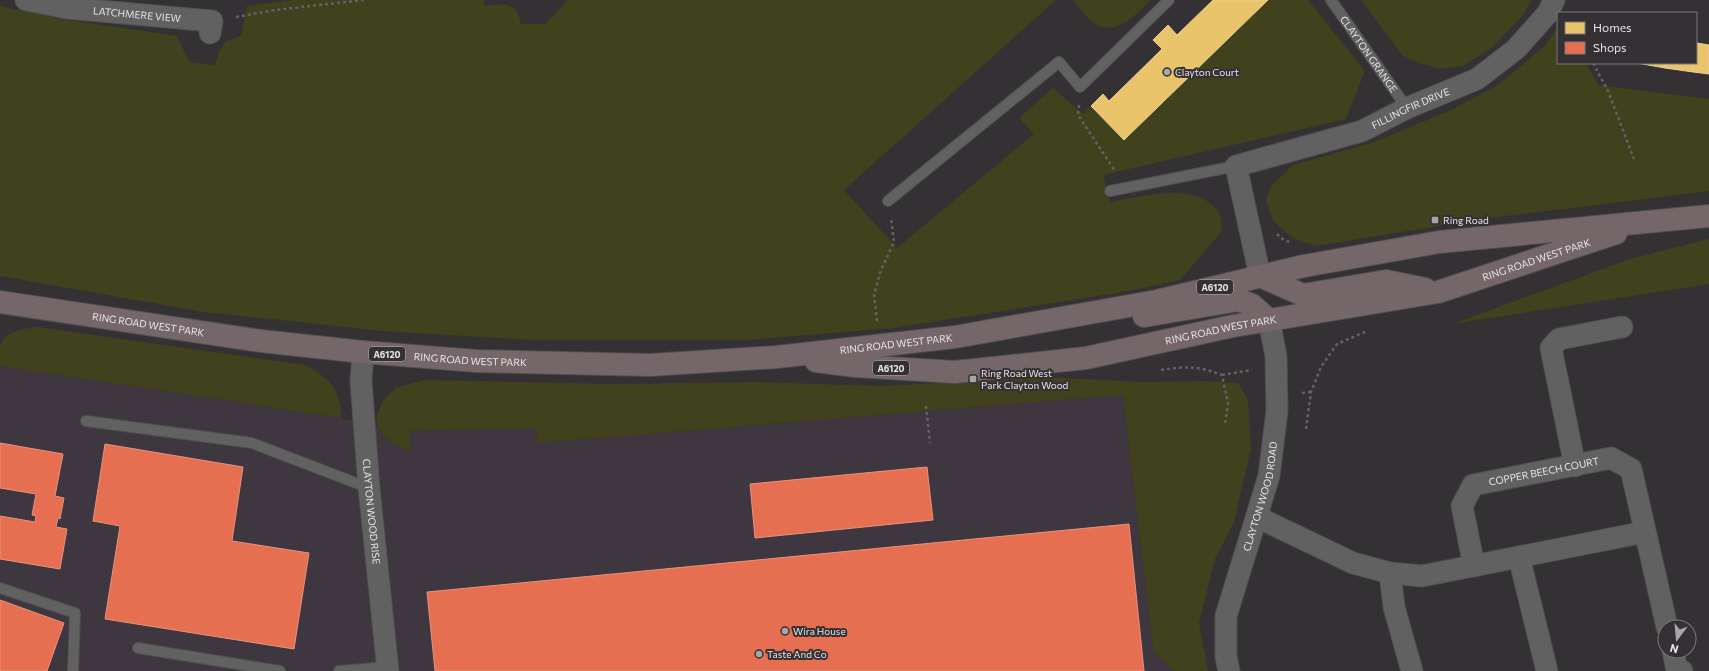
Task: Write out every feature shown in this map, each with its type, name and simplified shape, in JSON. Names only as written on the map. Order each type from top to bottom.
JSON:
[{"type":"highway","name":"RING ROAD WEST PARK","points":[[0,302],[261,341],[363,352],[476,360],[650,366],[777,357],[955,337],[1157,301],[1260,276],[1440,242],[1654,220],[1709,216]]},
{"type":"highway","name":"RING ROAD WEST PARK","points":[[777,357],[855,366],[955,372],[1086,358],[1233,326],[1438,292],[1654,220]]},
{"type":"highway","points":[[1260,276],[1303,295],[1386,281],[1438,292]]},
{"type":"highway","points":[[1260,276],[1269,320]]},
{"type":"highway","name":"A6120","points":[[1085,314],[1140,317],[1239,300],[1252,305],[1269,320]]},
{"type":"street","name":"LATCHMERE VIEW","points":[[26,0],[67,8],[211,27]]},
{"type":"street","name":"FILLINGFIR DRIVE","points":[[1236,166],[1362,131],[1407,108],[1478,79],[1516,48],[1548,13],[1554,0]]},
{"type":"street","points":[[1236,166],[1260,276]]},
{"type":"street","name":"CLAYTON WOOD ROAD","points":[[1229,671],[1226,657],[1226,616],[1269,476],[1278,410],[1276,356],[1269,320]]},
{"type":"street","points":[[1575,466],[1551,348],[1559,338],[1622,327]]},
{"type":"street","name":"CLAYTON WOOD RISE","points":[[363,352],[361,381],[369,488],[388,669]]},
{"type":"street","name":"COPPER BEECH COURT","points":[[1474,566],[1462,506],[1473,486],[1611,458],[1631,469],[1665,619]]},
{"type":"street","points":[[1257,517],[1353,563],[1390,573],[1422,576],[1645,532]]},
{"type":"street","points":[[1519,557],[1547,671]]},
{"type":"street","points":[[1390,573],[1394,607],[1412,671]]},
{"type":"street","points":[[1675,659],[1677,670],[1682,671]]},
{"type":"lane","points":[[888,201],[1059,62],[1080,87],[1170,0]]},
{"type":"lane","name":"CLAYTON GRANGE","points":[[1331,0],[1407,108]]},
{"type":"lane","name":"FILLINGFIR DRIVE","points":[[1110,191],[1236,166]]},
{"type":"lane","points":[[86,421],[252,443],[369,488]]},
{"type":"lane","points":[[0,588],[75,613],[73,671]]},
{"type":"lane","points":[[138,648],[280,671]]},
{"type":"lane","points":[[339,671],[388,669]]},
{"type":"path","points":[[211,27],[275,10],[364,0]]},
{"type":"path","points":[[1594,64],[1608,91],[1634,159]]},
{"type":"path","points":[[1080,87],[1078,115],[1126,188]]},
{"type":"path","points":[[880,345],[874,295],[881,270],[894,242],[888,201]]},
{"type":"path","points":[[1306,430],[1311,392],[1321,367],[1336,344],[1369,330]]},
{"type":"path","points":[[1154,371],[1185,366],[1207,369],[1222,375],[1228,402],[1225,425]]},
{"type":"path","points":[[926,406],[930,443]]},
{"type":"shaded area","points":[[293,0],[483,0],[485,6],[504,4],[513,7],[519,16],[521,24],[545,24],[568,0],[1056,0],[844,190],[897,248],[1034,134],[1019,118],[1053,88],[1083,114],[1091,106],[1124,140],[1268,0],[1308,0],[1365,71],[1346,119],[1103,175],[1110,202],[1167,193],[1181,193],[1195,196],[1207,201],[1217,210],[1220,217],[1222,231],[1180,280],[1123,292],[893,328],[748,340],[533,340],[382,331],[204,312],[0,276],[0,6],[62,19],[177,36],[189,62],[215,65],[219,52],[226,41],[241,36],[247,6]]},
{"type":"shaded area","points":[[1073,0],[1151,0],[1139,12],[1125,22],[1110,28],[1102,27],[1091,21]]},
{"type":"shaded area","points":[[1361,0],[1532,0],[1523,15],[1493,47],[1463,66],[1440,69],[1421,64],[1402,55]]},
{"type":"shaded area","points":[[1557,28],[1557,64],[1587,64],[1598,85],[1709,99],[1709,191],[1489,218],[1315,246],[1293,238],[1272,220],[1266,200],[1271,186],[1293,165],[1374,142],[1449,111],[1498,85],[1546,45]]},
{"type":"shaded area","points":[[1709,239],[1709,284],[1452,324],[1630,259]]},
{"type":"shaded area","points":[[37,327],[305,365],[321,375],[332,386],[339,400],[341,418],[0,366],[0,347],[2,341],[15,331]]},
{"type":"shaded area","points":[[0,366],[341,418],[408,431],[536,428],[537,443],[1123,395],[1153,650],[1174,671],[0,671]]},
{"type":"shaded area","points":[[1044,377],[1142,382],[1201,381],[1238,383],[1248,400],[1251,449],[1234,522],[1215,559],[1199,623],[1208,671],[1174,671],[1153,650],[1123,395],[537,443],[536,428],[409,431],[411,453],[392,443],[381,433],[376,419],[383,400],[396,388],[424,380],[613,384],[755,382],[883,386]]},
{"type":"building: Homes","name":"Clayton Court","points":[[1213,0],[1268,0],[1124,140],[1091,106],[1103,94],[1109,101],[1162,49],[1153,40],[1168,25],[1177,35]]},
{"type":"building: Homes","points":[[1697,43],[1709,45],[1709,74],[1693,72],[1694,64],[1697,64]]},
{"type":"building: Homes","points":[[1643,64],[1666,64],[1665,68]]},
{"type":"building: Homes","points":[[1666,64],[1694,64],[1693,72],[1665,68]]},
{"type":"building: Shops","points":[[0,443],[63,454],[55,496],[64,498],[60,519],[58,518],[56,527],[67,529],[60,569],[0,559],[0,516],[35,522],[36,516],[32,515],[36,494],[0,488]]},
{"type":"building: Shops","points":[[105,444],[243,467],[232,541],[309,553],[294,649],[105,619],[120,526],[93,521]]},
{"type":"building: Shops","points":[[927,467],[933,520],[755,538],[750,484]]},
{"type":"building: Shops","name":"Wira House","points":[[1129,524],[1144,671],[435,671],[427,592]]},
{"type":"building: Shops","points":[[0,600],[64,623],[47,671],[0,671]]},
{"type":"place","name":"Clayton Court","points":[[1167,72]]},
{"type":"place","name":"Ring Road","points":[[1435,220]]},
{"type":"place","name":"Ring Road West Park Clayton Wood","points":[[973,379]]},
{"type":"place","name":"Wira House","points":[[785,631]]},
{"type":"place","name":"Taste And Co","points":[[759,654]]}]
